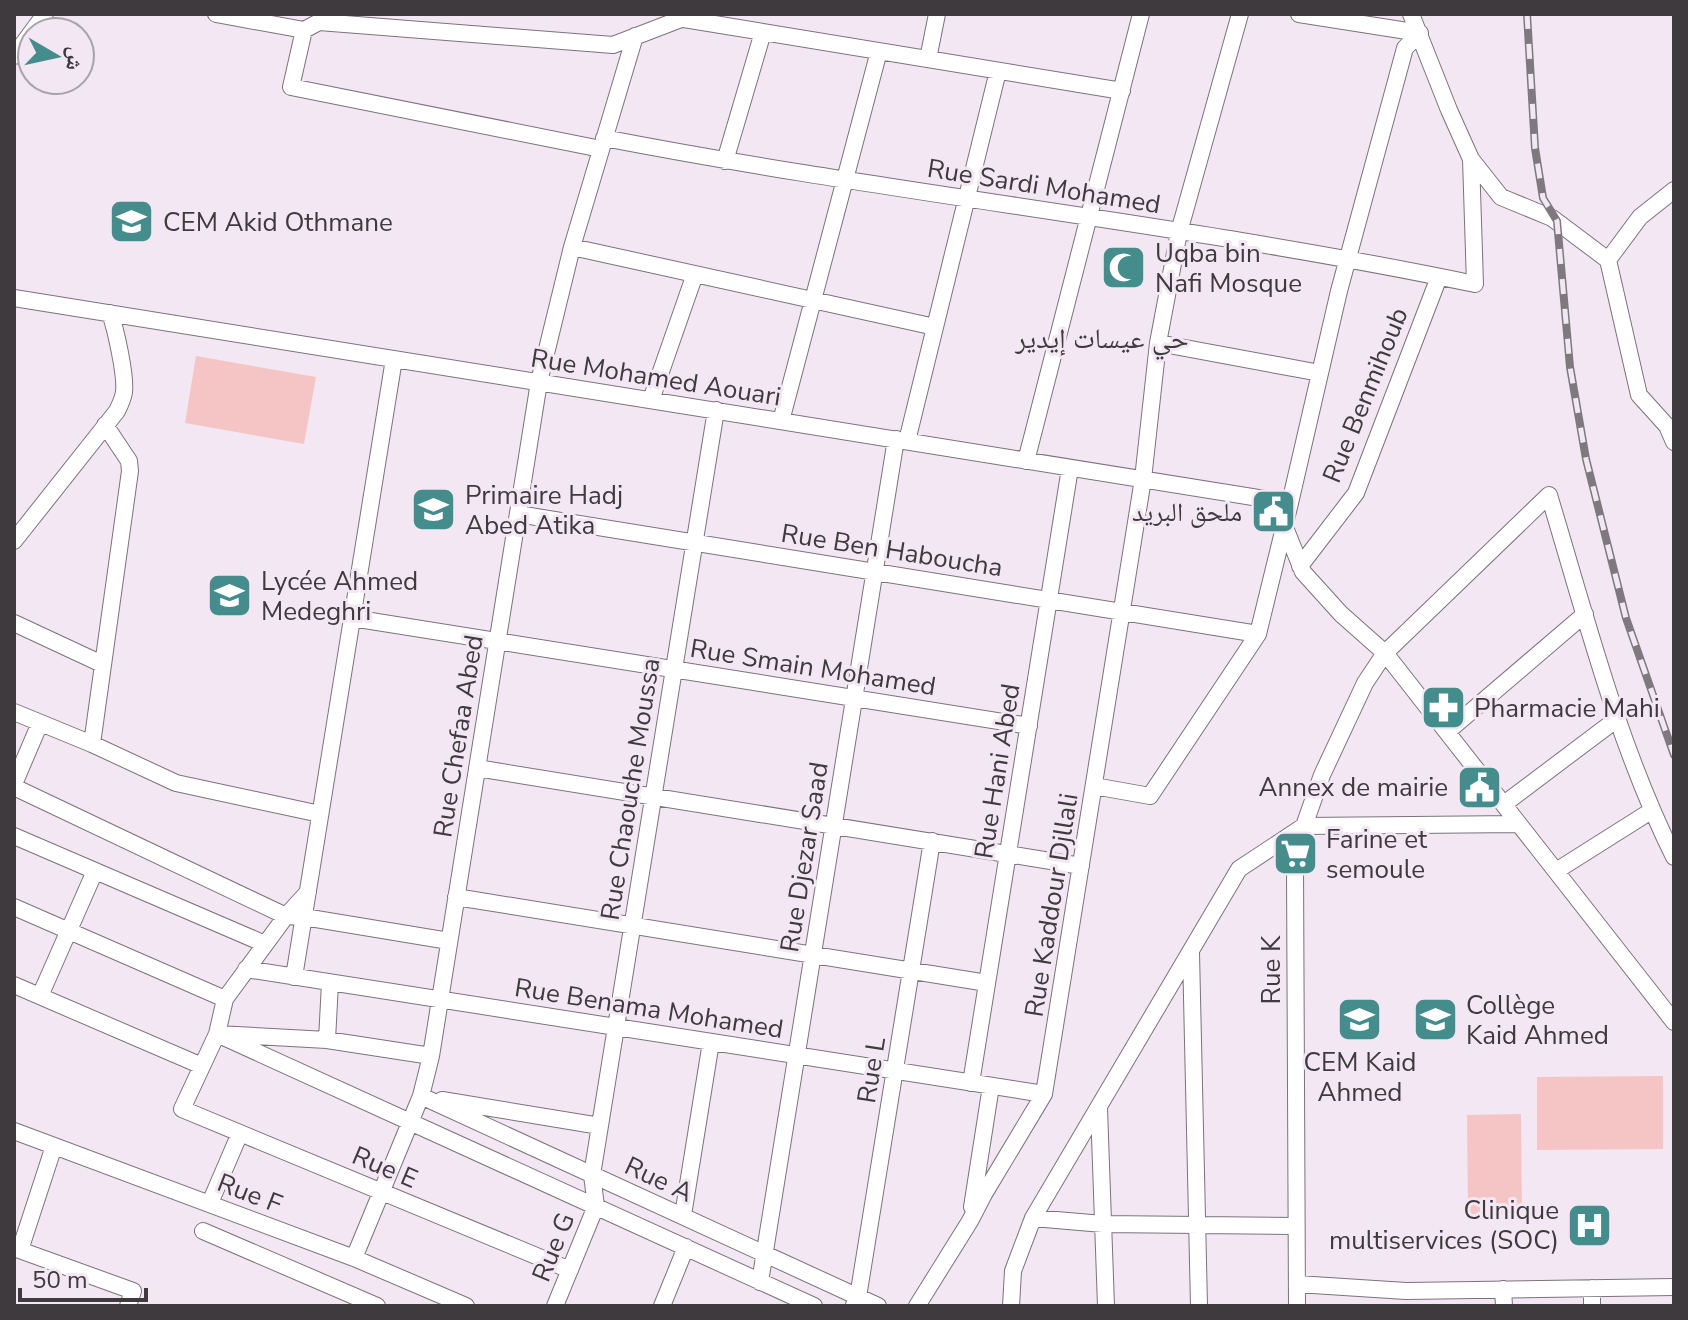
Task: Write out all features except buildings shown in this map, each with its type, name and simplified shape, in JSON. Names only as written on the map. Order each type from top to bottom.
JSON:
[{"type":"street","points":[[14,56],[45,14]]},
{"type":"street","points":[[216,14],[613,45],[689,16],[763,32],[1122,91]]},
{"type":"street","points":[[645,14],[660,26]]},
{"type":"street","points":[[928,59],[937,14]]},
{"type":"street","points":[[1026,461],[1141,14]]},
{"type":"street","name":"Rue Kaddour Djllali","points":[[917,1306],[1044,1094],[1143,479],[1158,343],[1179,232],[1240,14]]},
{"type":"street","points":[[1299,14],[1420,33]]},
{"type":"street","points":[[1411,14],[1471,159],[1501,197],[1552,218],[1608,260],[1639,395],[1672,431]]},
{"type":"street","name":"Rue Sardi Mohamed","points":[[315,22],[291,87],[603,144],[1348,258],[1475,284],[1471,159]]},
{"type":"street","points":[[725,161],[763,32]]},
{"type":"street","points":[[1094,786],[1150,796],[1258,634],[1348,258],[1405,48],[1420,33]]},
{"type":"street","name":"Rue Chefaa Abed","points":[[354,1258],[421,1096],[431,1056],[539,382],[572,247],[635,36]]},
{"type":"street","points":[[781,421],[879,51]]},
{"type":"street","name":"Rue Djezar Saad","points":[[760,1282],[874,572],[901,440],[935,327],[998,71]]},
{"type":"street","points":[[1608,260],[1640,217],[1674,190]]},
{"type":"street","points":[[572,247],[935,327]]},
{"type":"street","points":[[651,400],[695,274]]},
{"type":"street","name":"Rue Benmihoub","points":[[1300,566],[1356,493],[1439,277]]},
{"type":"street","name":"Rue Mohamed Aouari","points":[[14,298],[1290,503]]},
{"type":"street","points":[[14,541],[117,411],[124,397],[125,385],[110,313]]},
{"type":"street","points":[[1158,343],[1320,373]]},
{"type":"street","points":[[14,985],[202,1066],[217,1034],[225,999],[265,944],[295,916],[308,892],[394,359]]},
{"type":"street","name":"Rue Chaouche Moussa","points":[[596,1206],[592,1175],[716,410]]},
{"type":"street","points":[[92,744],[130,471],[129,461],[105,425]]},
{"type":"street","name":"Rue Hani Abed","points":[[971,1083],[1070,468]]},
{"type":"street","name":"Rue K","points":[[1297,1306],[1295,866],[1304,826],[1322,775],[1365,683],[1385,653],[1549,495],[1585,614]]},
{"type":"street","name":"Rue Ben Haboucha","points":[[518,514],[1258,634]]},
{"type":"street","points":[[1284,525],[1303,572],[1341,614],[1385,653],[1674,1022]]},
{"type":"street","points":[[1447,732],[1585,614],[1617,719],[1651,811],[1674,857]]},
{"type":"street","name":"Rue Smain Mohamed","points":[[352,618],[1029,726]]},
{"type":"street","points":[[14,623],[102,664]]},
{"type":"street","points":[[14,712],[176,783],[320,814]]},
{"type":"street","points":[[1504,804],[1617,719]]},
{"type":"street","points":[[40,723],[14,786],[295,916],[449,941]]},
{"type":"street","points":[[477,768],[1081,866]]},
{"type":"street","points":[[1556,871],[1651,811]]},
{"type":"street","points":[[1011,1306],[1013,1271],[1033,1218],[1239,869],[1304,826],[1519,824]]},
{"type":"street","points":[[14,836],[265,944]]},
{"type":"street","name":"Rue L","points":[[856,1302],[932,841]]},
{"type":"street","points":[[40,996],[95,871]]},
{"type":"street","points":[[456,897],[987,983]]},
{"type":"street","points":[[14,907],[225,999]]},
{"type":"street","points":[[294,977],[295,916]]},
{"type":"street","points":[[1191,951],[1199,1306]]},
{"type":"street","name":"Rue Benama Mohamed","points":[[246,969],[1044,1094]]},
{"type":"street","points":[[327,1040],[330,983]]},
{"type":"street","points":[[217,1034],[327,1040],[431,1056]]},
{"type":"street","points":[[217,1034],[814,1306]]},
{"type":"street","points":[[662,1306],[681,1245],[711,1042]]},
{"type":"street","name":"Rue E","points":[[202,1066],[182,1109],[570,1270]]},
{"type":"street","points":[[970,1221],[991,1086]]},
{"type":"street","points":[[421,1096],[600,1126]]},
{"type":"street","name":"Rue A","points":[[421,1096],[685,1217],[856,1302],[878,1306]]},
{"type":"street","points":[[1099,1106],[1106,1306]]},
{"type":"street","name":"Rue F","points":[[14,1131],[354,1258],[466,1306]]},
{"type":"street","points":[[210,1203],[240,1133]]},
{"type":"street","points":[[54,1146],[17,1249],[133,1291],[128,1306]]},
{"type":"street","name":"Rue G","points":[[555,1306],[596,1206]]},
{"type":"street","points":[[1033,1218],[1103,1224],[1296,1226]]},
{"type":"street","points":[[203,1231],[377,1306]]},
{"type":"street","points":[[1297,1284],[1406,1298],[1504,1298],[1592,1288],[1674,1287]]},
{"type":"street","points":[[1592,1288],[1592,1306]]},
{"type":"shaded area","points":[[196,356],[316,377],[304,444],[185,423]]},
{"type":"shaded area","points":[[1663,1076],[1663,1149],[1537,1150],[1537,1077]]},
{"type":"shaded area","points":[[1521,1114],[1522,1214],[1468,1215],[1467,1115]]},
{"type":"railway","points":[[1527,14],[1535,148],[1543,198],[1557,221],[1570,367],[1586,459],[1626,618],[1674,755]]},
{"type":"place","name":"CEM Akid Othmane","points":[[132,222]]},
{"type":"place","name":"Uqba bin Nafi Mosque","points":[[1124,268]]},
{"type":"place","name":"Primaire Hadj Abed Atika","points":[[434,510]]},
{"type":"place","name":"ملحق البريد","points":[[1273,512]]},
{"type":"place","name":"Lycée Ahmed Medeghri","points":[[230,596]]},
{"type":"place","name":"Pharmacie Mahi","points":[[1443,708]]},
{"type":"place","name":"Annex de mairie","points":[[1479,787]]},
{"type":"place","name":"Farine et semoule","points":[[1295,854]]},
{"type":"place","name":"CEM Kaid Ahmed","points":[[1360,1019]]},
{"type":"place","name":"Collège Kaid Ahmed","points":[[1435,1020]]},
{"type":"place","name":"Clinique multiservices (SOC)","points":[[1590,1225]]},
{"type":"district","name":"حي عيسات إيدير","points":[[1102,338]]}]
